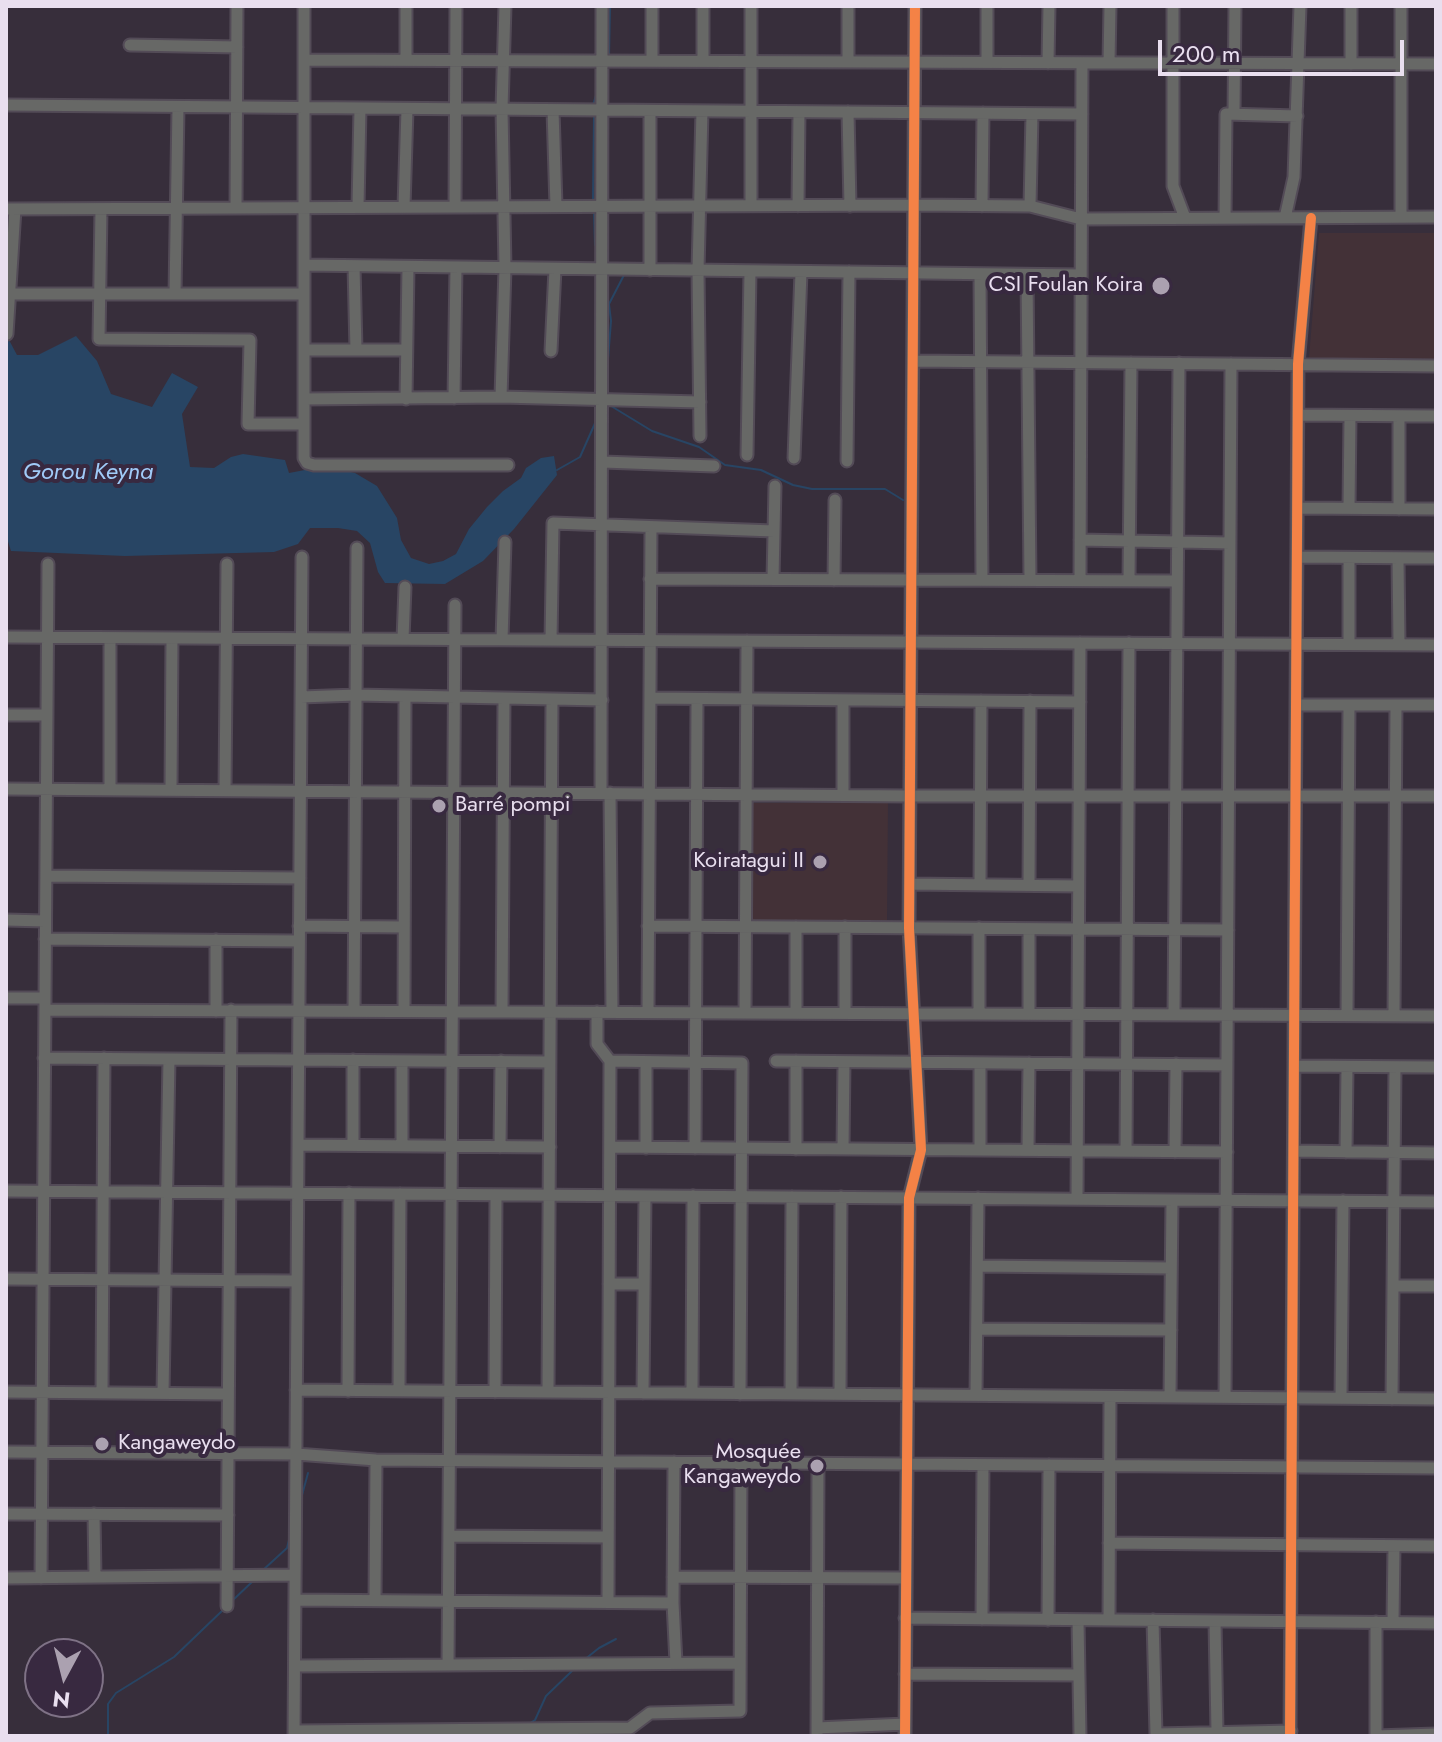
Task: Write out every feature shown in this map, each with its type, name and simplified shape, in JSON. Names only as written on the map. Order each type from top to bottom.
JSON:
[{"type":"street","points":[[236,208],[237,6]]},
{"type":"street","points":[[304,6],[304,458],[314,465],[508,465]]},
{"type":"street","points":[[406,6],[406,60]]},
{"type":"street","points":[[455,207],[456,6]]},
{"type":"street","points":[[501,397],[505,268],[502,109],[505,6]]},
{"type":"street","points":[[602,6],[601,641],[612,1012]]},
{"type":"street","points":[[652,6],[652,61]]},
{"type":"street","points":[[703,6],[703,61]]},
{"type":"street","points":[[751,6],[751,205]]},
{"type":"street","points":[[848,6],[848,62]]},
{"type":"street","points":[[818,1463],[817,1732],[905,1730],[909,1198],[921,1150],[909,928],[915,6]]},
{"type":"street","points":[[987,6],[987,62]]},
{"type":"street","points":[[1048,63],[1049,6]]},
{"type":"street","points":[[1109,63],[1110,6]]},
{"type":"street","points":[[1173,6],[1173,186],[1185,218]]},
{"type":"street","points":[[1234,114],[1235,6]]},
{"type":"street","points":[[1285,218],[1294,177],[1300,6]]},
{"type":"street","points":[[1351,6],[1351,64]]},
{"type":"street","points":[[1401,6],[1401,217]]},
{"type":"street","points":[[130,45],[237,47]]},
{"type":"street","points":[[304,60],[1436,64]]},
{"type":"street","points":[[1080,580],[1082,63]]},
{"type":"street","points":[[6,105],[1082,114]]},
{"type":"street","points":[[175,294],[178,107]]},
{"type":"street","points":[[358,207],[360,108]]},
{"type":"street","points":[[404,207],[407,109]]},
{"type":"street","points":[[553,110],[556,206]]},
{"type":"street","points":[[650,111],[650,270]]},
{"type":"street","points":[[700,436],[698,270],[702,111]]},
{"type":"street","points":[[798,206],[799,112]]},
{"type":"street","points":[[848,112],[850,206]]},
{"type":"street","points":[[982,206],[983,113]]},
{"type":"street","points":[[1030,206],[1032,114]]},
{"type":"street","points":[[1225,218],[1226,114],[1297,116]]},
{"type":"street","points":[[7,334],[11,209],[914,205],[1030,206],[1081,219],[1436,217]]},
{"type":"street","points":[[101,209],[101,340],[250,340],[248,424],[304,424]]},
{"type":"street","points":[[1153,1620],[1156,1734],[1290,1733],[1298,364],[1311,218]]},
{"type":"street","points":[[304,265],[1081,275]]},
{"type":"street","points":[[354,266],[356,350]]},
{"type":"street","points":[[406,399],[408,267]]},
{"type":"street","points":[[454,398],[456,267]]},
{"type":"street","points":[[551,351],[555,269]]},
{"type":"street","points":[[747,455],[750,271]]},
{"type":"street","points":[[794,458],[801,272]]},
{"type":"street","points":[[847,461],[849,272]]},
{"type":"street","points":[[980,274],[982,580]]},
{"type":"street","points":[[1027,275],[1030,580]]},
{"type":"street","points":[[10,294],[304,294]]},
{"type":"street","points":[[304,350],[406,350]]},
{"type":"street","points":[[913,361],[1436,366]]},
{"type":"street","points":[[1129,580],[1131,363]]},
{"type":"street","points":[[1174,1014],[1179,363]]},
{"type":"street","points":[[1225,1397],[1231,364]]},
{"type":"street","points":[[304,399],[501,397],[700,402]]},
{"type":"street","points":[[1298,415],[1436,416]]},
{"type":"street","points":[[1349,508],[1350,416]]},
{"type":"street","points":[[1399,416],[1399,509]]},
{"type":"street","points":[[603,462],[714,466]]},
{"type":"street","points":[[773,579],[775,486]]},
{"type":"street","points":[[834,580],[835,500]]},
{"type":"street","points":[[1298,508],[1436,509]]},
{"type":"street","points":[[551,640],[553,523],[774,531]]},
{"type":"street","points":[[648,1012],[651,528]]},
{"type":"street","points":[[1080,540],[1230,543]]},
{"type":"street","points":[[502,640],[505,542]]},
{"type":"street","points":[[354,1011],[357,548]]},
{"type":"street","points":[[302,557],[294,1734],[630,1728],[650,1713],[740,1711],[741,1463]]},
{"type":"street","points":[[1297,557],[1436,558]]},
{"type":"street","points":[[1349,558],[1349,644]]},
{"type":"street","points":[[1398,558],[1399,644]]},
{"type":"street","points":[[41,1578],[48,564]]},
{"type":"street","points":[[225,790],[227,564]]},
{"type":"street","points":[[650,579],[1177,581]]},
{"type":"street","points":[[403,639],[405,587]]},
{"type":"street","points":[[448,1665],[455,605]]},
{"type":"street","points":[[6,637],[1436,645]]},
{"type":"street","points":[[110,638],[110,790]]},
{"type":"street","points":[[171,790],[172,638]]},
{"type":"street","points":[[745,1013],[747,641]]},
{"type":"street","points":[[1077,1199],[1080,643]]},
{"type":"street","points":[[1126,1151],[1129,643]]},
{"type":"street","points":[[301,697],[356,695],[602,700]]},
{"type":"street","points":[[404,1011],[405,698]]},
{"type":"street","points":[[650,698],[1080,702]]},
{"type":"street","points":[[502,1012],[504,699]]},
{"type":"street","points":[[548,1392],[552,699]]},
{"type":"street","points":[[695,1148],[697,699]]},
{"type":"street","points":[[843,700],[843,795]]},
{"type":"street","points":[[980,885],[981,701]]},
{"type":"street","points":[[1029,885],[1030,701]]},
{"type":"street","points":[[1297,705],[1436,705]]},
{"type":"street","points":[[1347,1015],[1349,705]]},
{"type":"street","points":[[1394,1015],[1396,705]]},
{"type":"street","points":[[6,715],[47,715]]},
{"type":"street","points":[[6,789],[910,796],[1436,796]]},
{"type":"street","points":[[46,876],[300,878]]},
{"type":"street","points":[[910,884],[1078,886]]},
{"type":"street","points":[[6,920],[45,921]]},
{"type":"street","points":[[299,926],[404,927]]},
{"type":"street","points":[[648,926],[1228,930]]},
{"type":"street","points":[[796,927],[796,1013]]},
{"type":"street","points":[[845,927],[845,1013]]},
{"type":"street","points":[[979,928],[979,1014]]},
{"type":"street","points":[[1029,929],[1029,1014]]},
{"type":"street","points":[[45,939],[299,941]]},
{"type":"street","points":[[216,940],[216,1011]]},
{"type":"street","points":[[6,998],[45,1004],[216,1011],[1436,1016]]},
{"type":"street","points":[[227,1606],[231,1010]]},
{"type":"street","points":[[597,1012],[597,1044],[610,1061],[608,1602]]},
{"type":"street","points":[[44,1058],[550,1062]]},
{"type":"street","points":[[102,1393],[104,1058]]},
{"type":"street","points":[[163,1393],[169,1059]]},
{"type":"street","points":[[353,1060],[353,1145]]},
{"type":"street","points":[[402,1061],[402,1146]]},
{"type":"street","points":[[500,1147],[501,1061]]},
{"type":"street","points":[[610,1061],[742,1063],[740,1394]]},
{"type":"street","points":[[776,1061],[1227,1065]]},
{"type":"street","points":[[796,1061],[796,1149]]},
{"type":"street","points":[[646,1062],[646,1148]]},
{"type":"street","points":[[843,1149],[844,1062]]},
{"type":"street","points":[[980,1063],[980,1150]]},
{"type":"street","points":[[1028,1150],[1029,1063]]},
{"type":"street","points":[[1175,1152],[1176,1064]]},
{"type":"street","points":[[1295,1066],[1436,1067]]},
{"type":"street","points":[[1346,1152],[1347,1067]]},
{"type":"street","points":[[1392,1399],[1395,1067]]},
{"type":"street","points":[[298,1145],[550,1147]]},
{"type":"street","points":[[610,1147],[1227,1152]]},
{"type":"street","points":[[1295,1151],[1436,1153]]},
{"type":"street","points":[[6,1191],[1436,1202]]},
{"type":"street","points":[[348,1391],[349,1193]]},
{"type":"street","points":[[399,1391],[400,1194]]},
{"type":"street","points":[[495,1392],[496,1195]]},
{"type":"street","points":[[643,1393],[645,1196]]},
{"type":"street","points":[[692,1393],[693,1196]]},
{"type":"street","points":[[791,1394],[792,1197]]},
{"type":"street","points":[[840,1394],[841,1197]]},
{"type":"street","points":[[976,1395],[978,1198]]},
{"type":"street","points":[[1170,1397],[1172,1200]]},
{"type":"street","points":[[1341,1398],[1343,1201]]},
{"type":"street","points":[[978,1266],[1171,1268]]},
{"type":"street","points":[[6,1279],[297,1281]]},
{"type":"street","points":[[609,1284],[644,1284]]},
{"type":"street","points":[[1393,1286],[1436,1286]]},
{"type":"street","points":[[977,1329],[1171,1330]]},
{"type":"street","points":[[296,1390],[1436,1399]]},
{"type":"street","points":[[6,1392],[228,1394]]},
{"type":"street","points":[[1109,1620],[1110,1397]]},
{"type":"street","points":[[6,1452],[296,1454],[449,1461],[1436,1468]]},
{"type":"street","points":[[375,1600],[376,1460]]},
{"type":"street","points":[[674,1462],[673,1603],[676,1663]]},
{"type":"street","points":[[982,1619],[983,1465]]},
{"type":"street","points":[[1048,1620],[1049,1465]]},
{"type":"street","points":[[6,1514],[228,1515]]},
{"type":"street","points":[[94,1514],[95,1577]]},
{"type":"street","points":[[449,1536],[608,1537]]},
{"type":"street","points":[[1109,1543],[1436,1546]]},
{"type":"street","points":[[1393,1622],[1394,1546]]},
{"type":"street","points":[[6,1578],[295,1575]]},
{"type":"street","points":[[673,1577],[906,1578]]},
{"type":"street","points":[[295,1600],[673,1603]]},
{"type":"street","points":[[905,1618],[1436,1623]]},
{"type":"street","points":[[1078,1620],[1080,1736]]},
{"type":"street","points":[[1215,1621],[1217,1732]]},
{"type":"street","points":[[1376,1622],[1376,1736],[1436,1734]]},
{"type":"street","points":[[295,1666],[740,1663]]},
{"type":"street","points":[[905,1674],[1079,1675]]},
{"type":"shaded area","points":[[1319,233],[1436,233],[1436,359],[1309,358]]},
{"type":"shaded area","name":"Koiratagui II","points":[[753,803],[888,803],[887,921],[752,921]]},
{"type":"water","name":"Gorou Keyna","points":[[76,336],[97,361],[111,394],[152,407],[172,373],[198,387],[182,414],[190,467],[214,468],[231,457],[243,454],[285,460],[289,473],[326,466],[355,473],[377,486],[397,518],[401,540],[411,558],[429,564],[456,554],[469,529],[503,491],[521,478],[526,468],[541,458],[554,456],[557,475],[514,529],[483,561],[445,584],[385,583],[378,572],[370,543],[357,531],[338,528],[310,528],[298,544],[274,552],[125,556],[11,551],[6,535],[6,342],[9,340],[17,355],[38,355]]},
{"type":"waterway","points":[[609,57],[610,6]]},
{"type":"waterway","points":[[593,105],[597,92]]},
{"type":"waterway","points":[[593,199],[594,116]]},
{"type":"waterway","points":[[594,212],[595,245]]},
{"type":"waterway","points":[[607,372],[611,321],[609,304],[624,275]]},
{"type":"waterway","points":[[611,406],[652,431],[699,447],[725,465],[761,470],[793,485],[812,489],[885,489],[903,500]]},
{"type":"waterway","points":[[557,470],[580,457],[596,421]]},
{"type":"waterway","points":[[301,1499],[308,1473]]},
{"type":"waterway","points":[[263,1570],[287,1548],[290,1536]]},
{"type":"waterway","points":[[232,1601],[253,1581]]},
{"type":"waterway","points":[[108,1736],[108,1704],[116,1693],[174,1657],[224,1609]]},
{"type":"waterway","points":[[584,1660],[616,1639]]},
{"type":"waterway","points":[[527,1725],[535,1720],[546,1696],[573,1670]]},
{"type":"cycle path","points":[[905,1736],[909,1198],[921,1150],[909,928],[915,6]]},
{"type":"cycle path","points":[[1290,1736],[1298,364],[1311,218]]},
{"type":"place","name":"CSI Foulan Koira","points":[[1161,286]]},
{"type":"place","name":"Barré pompi","points":[[439,806]]},
{"type":"place","name":"Koiratagui II","points":[[820,862]]},
{"type":"place","name":"Kangaweydo","points":[[102,1444]]},
{"type":"place","name":"Mosquée Kangaweydo","points":[[817,1466]]}]
